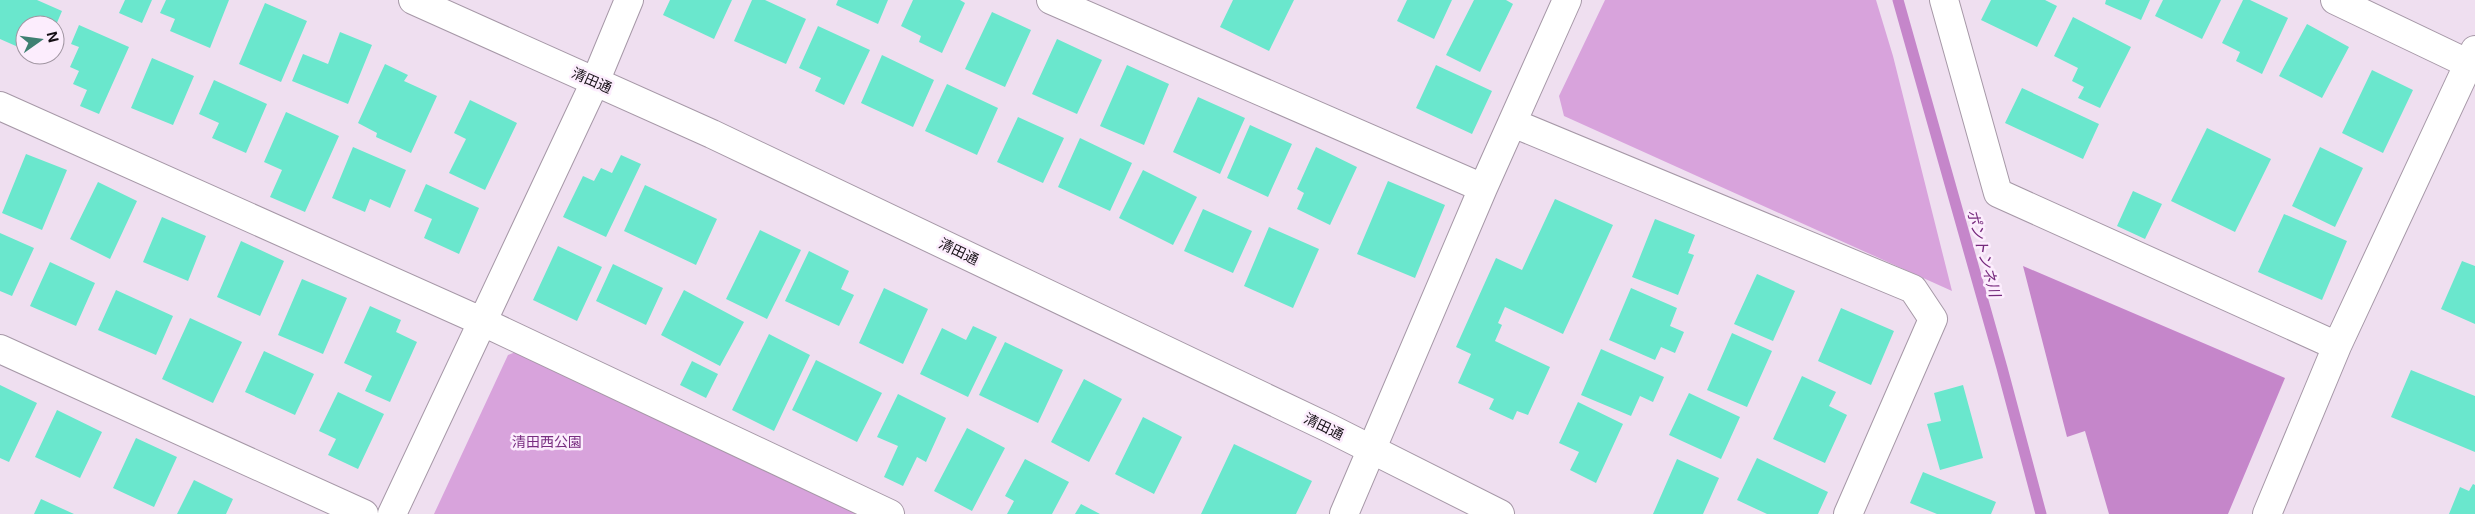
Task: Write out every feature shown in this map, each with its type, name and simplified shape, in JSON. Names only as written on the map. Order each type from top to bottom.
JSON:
[{"type":"street","name":"清田通","points":[[412,0],[712,134],[1373,449],[1500,514]]},
{"type":"street","points":[[392,514],[481,321],[595,82],[629,0]]},
{"type":"street","points":[[1050,0],[1483,188]]},
{"type":"street","points":[[1344,514],[1483,188],[1567,0]]},
{"type":"street","points":[[1944,0],[1998,193],[2337,346]]},
{"type":"street","points":[[2267,514],[2337,346],[2472,57],[2335,0]]},
{"type":"street","points":[[0,106],[481,321],[890,514]]},
{"type":"street","points":[[1513,123],[1913,290],[1933,319],[1848,514]]},
{"type":"street","points":[[0,349],[364,514]]},
{"type":"green space","points":[[1605,0],[1876,0],[1893,56],[1952,291],[1564,116],[1559,96]]},
{"type":"green space","name":"清田西公園","points":[[523,349],[868,514],[434,514],[508,355]]},
{"type":"shaded area","points":[[2023,266],[2285,378],[2228,514],[2109,514],[2085,431],[2067,437]]},
{"type":"building","points":[[0,0],[37,0],[62,11],[60,15],[15,15],[15,46],[0,39]]},
{"type":"building","points":[[125,0],[152,0],[142,23],[119,13]]},
{"type":"building","points":[[166,0],[229,0],[210,48],[170,31],[175,19],[160,13]]},
{"type":"building","points":[[670,0],[732,0],[714,39],[663,15]]},
{"type":"building","points":[[752,0],[765,0],[806,19],[786,64],[734,41]]},
{"type":"building","points":[[838,0],[888,0],[878,24],[836,5]]},
{"type":"building","points":[[913,0],[960,0],[965,3],[942,53],[919,42],[921,36],[901,26]]},
{"type":"building","points":[[1233,0],[1294,0],[1269,51],[1220,27]]},
{"type":"building","points":[[1407,0],[1452,0],[1434,39],[1397,21]]},
{"type":"building","points":[[1474,0],[1506,0],[1513,4],[1480,72],[1446,55]]},
{"type":"building","points":[[1991,0],[2045,0],[2057,6],[2037,47],[1981,20]]},
{"type":"building","points":[[2106,0],[2150,0],[2141,20],[2105,4]]},
{"type":"building","points":[[2163,0],[2221,0],[2202,39],[2155,16]]},
{"type":"building","points":[[2243,0],[2250,0],[2288,18],[2262,74],[2236,61],[2240,52],[2222,43]]},
{"type":"building","points":[[265,3],[307,21],[281,82],[239,64]]},
{"type":"building","points":[[992,12],[1031,30],[1005,87],[965,69]]},
{"type":"building","points":[[2073,17],[2131,47],[2100,108],[2078,98],[2084,87],[2072,81],[2078,68],[2054,56]]},
{"type":"building","points":[[2307,24],[2349,47],[2322,98],[2279,76]]},
{"type":"building","points":[[79,25],[129,47],[99,114],[80,106],[87,90],[73,84],[79,71],[70,67],[79,47],[71,44]]},
{"type":"building","points":[[818,26],[870,50],[844,105],[815,91],[821,78],[799,68]]},
{"type":"building","points":[[340,32],[372,45],[348,104],[292,81],[303,54],[328,64]]},
{"type":"building","points":[[1057,39],[1102,60],[1077,114],[1032,94]]},
{"type":"building","points":[[882,55],[934,80],[913,127],[861,103]]},
{"type":"building","points":[[152,58],[194,76],[173,125],[131,108]]},
{"type":"building","points":[[385,64],[408,75],[404,81],[437,96],[411,153],[376,137],[377,133],[358,123]]},
{"type":"building","points":[[1127,65],[1169,84],[1144,145],[1100,126]]},
{"type":"building","points":[[1436,65],[1492,91],[1472,134],[1416,108]]},
{"type":"building","points":[[2372,70],[2413,90],[2383,153],[2342,133]]},
{"type":"building","points":[[214,80],[267,104],[246,153],[212,138],[219,123],[199,114]]},
{"type":"building","points":[[947,84],[998,108],[977,155],[925,131]]},
{"type":"building","points":[[2022,88],[2099,124],[2083,159],[2005,123]]},
{"type":"building","points":[[1198,97],[1245,118],[1220,174],[1173,152]]},
{"type":"building","points":[[470,100],[517,123],[485,190],[449,173],[466,139],[454,133]]},
{"type":"building","points":[[286,112],[339,136],[305,212],[270,197],[282,170],[264,162]]},
{"type":"building","points":[[1018,117],[1064,138],[1043,183],[997,162]]},
{"type":"building","points":[[1250,125],[1292,144],[1268,197],[1227,178]]},
{"type":"building","points":[[2207,128],[2271,159],[2235,232],[2171,201]]},
{"type":"building","points":[[1080,138],[1132,163],[1110,211],[1058,187]]},
{"type":"building","points":[[353,147],[406,170],[390,208],[370,199],[365,212],[332,198]]},
{"type":"building","points":[[1316,147],[1357,167],[1330,225],[1297,209],[1304,193],[1297,189]]},
{"type":"building","points":[[2320,147],[2363,168],[2335,227],[2292,206]]},
{"type":"building","points":[[26,154],[67,170],[42,230],[2,213]]},
{"type":"building","points":[[621,155],[641,164],[606,237],[563,217],[583,176],[594,181],[601,168],[612,173]]},
{"type":"building","points":[[1143,170],[1197,197],[1173,245],[1119,218]]},
{"type":"building","points":[[1388,181],[1445,205],[1415,278],[1357,254]]},
{"type":"building","points":[[98,182],[137,201],[110,259],[70,239]]},
{"type":"building","points":[[426,184],[479,208],[459,254],[424,238],[432,219],[414,211]]},
{"type":"building","points":[[645,185],[717,219],[696,265],[624,231]]},
{"type":"building","points":[[2133,191],[2162,204],[2145,239],[2117,226]]},
{"type":"building","points":[[1555,199],[1613,225],[1563,334],[1505,307],[1498,323],[1502,325],[1495,341],[1550,367],[1528,415],[1517,411],[1513,420],[1489,409],[1494,399],[1458,383],[1471,354],[1456,347],[1496,258],[1522,270]]},
{"type":"building","points":[[1203,209],[1252,231],[1233,273],[1184,251]]},
{"type":"building","points":[[2284,214],[2347,241],[2322,300],[2258,272]]},
{"type":"building","points":[[162,217],[206,236],[188,281],[143,262]]},
{"type":"building","points":[[1655,219],[1695,235],[1688,253],[1694,255],[1678,295],[1632,277]]},
{"type":"building","points":[[1269,227],[1319,249],[1293,308],[1244,286]]},
{"type":"building","points":[[760,230],[801,250],[767,319],[726,299]]},
{"type":"building","points":[[0,233],[34,248],[12,296],[0,291]]},
{"type":"building","points":[[241,241],[284,261],[260,316],[217,297]]},
{"type":"building","points":[[558,246],[602,267],[577,321],[533,300]]},
{"type":"building","points":[[809,251],[849,271],[841,289],[854,295],[839,326],[785,301]]},
{"type":"building","points":[[2462,261],[2475,266],[2475,324],[2441,309]]},
{"type":"building","points":[[50,262],[95,283],[76,326],[30,306]]},
{"type":"building","points":[[613,264],[663,288],[646,325],[596,301]]},
{"type":"building","points":[[1757,274],[1795,291],[1773,341],[1734,324]]},
{"type":"building","points":[[302,279],[347,298],[323,354],[278,335]]},
{"type":"building","points":[[884,288],[928,309],[903,364],[859,343]]},
{"type":"building","points":[[1631,288],[1677,308],[1670,326],[1684,332],[1675,353],[1661,347],[1655,360],[1609,340]]},
{"type":"building","points":[[116,290],[173,316],[156,355],[98,330]]},
{"type":"building","points":[[684,290],[744,322],[720,366],[661,335]]},
{"type":"building","points":[[370,306],[401,320],[396,332],[417,342],[390,402],[365,391],[372,376],[344,363]]},
{"type":"building","points":[[1841,308],[1894,331],[1871,385],[1818,361]]},
{"type":"building","points":[[190,318],[242,342],[213,403],[162,379]]},
{"type":"building","points":[[973,326],[997,337],[968,397],[920,374],[942,328],[966,340]]},
{"type":"building","points":[[1732,333],[1772,351],[1747,407],[1707,390]]},
{"type":"building","points":[[769,334],[810,355],[774,431],[732,410]]},
{"type":"building","points":[[1005,342],[1063,370],[1038,423],[979,395]]},
{"type":"building","points":[[1601,349],[1664,377],[1653,402],[1640,396],[1631,416],[1581,395]]},
{"type":"building","points":[[264,351],[314,374],[295,415],[245,392]]},
{"type":"building","points":[[816,360],[882,393],[857,442],[792,410]]},
{"type":"building","points":[[692,361],[718,374],[706,398],[680,385]]},
{"type":"building","points":[[2411,370],[2475,396],[2475,452],[2391,417]]},
{"type":"building","points":[[1802,376],[1836,392],[1829,406],[1847,415],[1825,463],[1773,439]]},
{"type":"building","points":[[1084,379],[1122,399],[1089,462],[1051,442]]},
{"type":"building","points":[[0,385],[37,403],[9,462],[0,458]]},
{"type":"building","points":[[1963,385],[1983,458],[1940,470],[1927,424],[1941,421],[1934,393]]},
{"type":"building","points":[[338,392],[384,414],[358,469],[328,455],[336,439],[319,431]]},
{"type":"building","points":[[1689,393],[1740,417],[1721,459],[1669,435]]},
{"type":"building","points":[[898,394],[946,418],[926,462],[917,457],[903,486],[884,477],[898,446],[877,437]]},
{"type":"building","points":[[1578,402],[1623,424],[1596,483],[1570,470],[1579,452],[1559,443]]},
{"type":"building","points":[[57,410],[102,432],[80,478],[35,457]]},
{"type":"building","points":[[1143,417],[1182,437],[1154,494],[1115,474]]},
{"type":"building","points":[[967,428],[1005,448],[972,511],[934,491]]},
{"type":"building","points":[[136,438],[177,457],[154,507],[113,488]]},
{"type":"building","points":[[1234,444],[1312,481],[1296,514],[1201,514]]},
{"type":"building","points":[[1757,458],[1828,492],[1818,514],[1767,514],[1737,500]]},
{"type":"building","points":[[1025,459],[1069,482],[1052,514],[1007,514],[1014,501],[1005,496]]},
{"type":"building","points":[[1677,459],[1719,478],[1703,514],[1653,514]]},
{"type":"building","points":[[1923,472],[1996,502],[1991,514],[1937,514],[1910,503]]},
{"type":"building","points":[[194,480],[233,499],[226,514],[177,514]]},
{"type":"building","points":[[2473,484],[2475,485],[2475,514],[2449,514],[2460,487],[2469,491]]},
{"type":"building","points":[[41,499],[74,514],[34,514]]},
{"type":"building","points":[[1081,504],[1100,514],[1075,514]]},
{"type":"waterway","name":"ポントンネ川","points":[[1898,0],[2002,368],[2041,514]]}]
